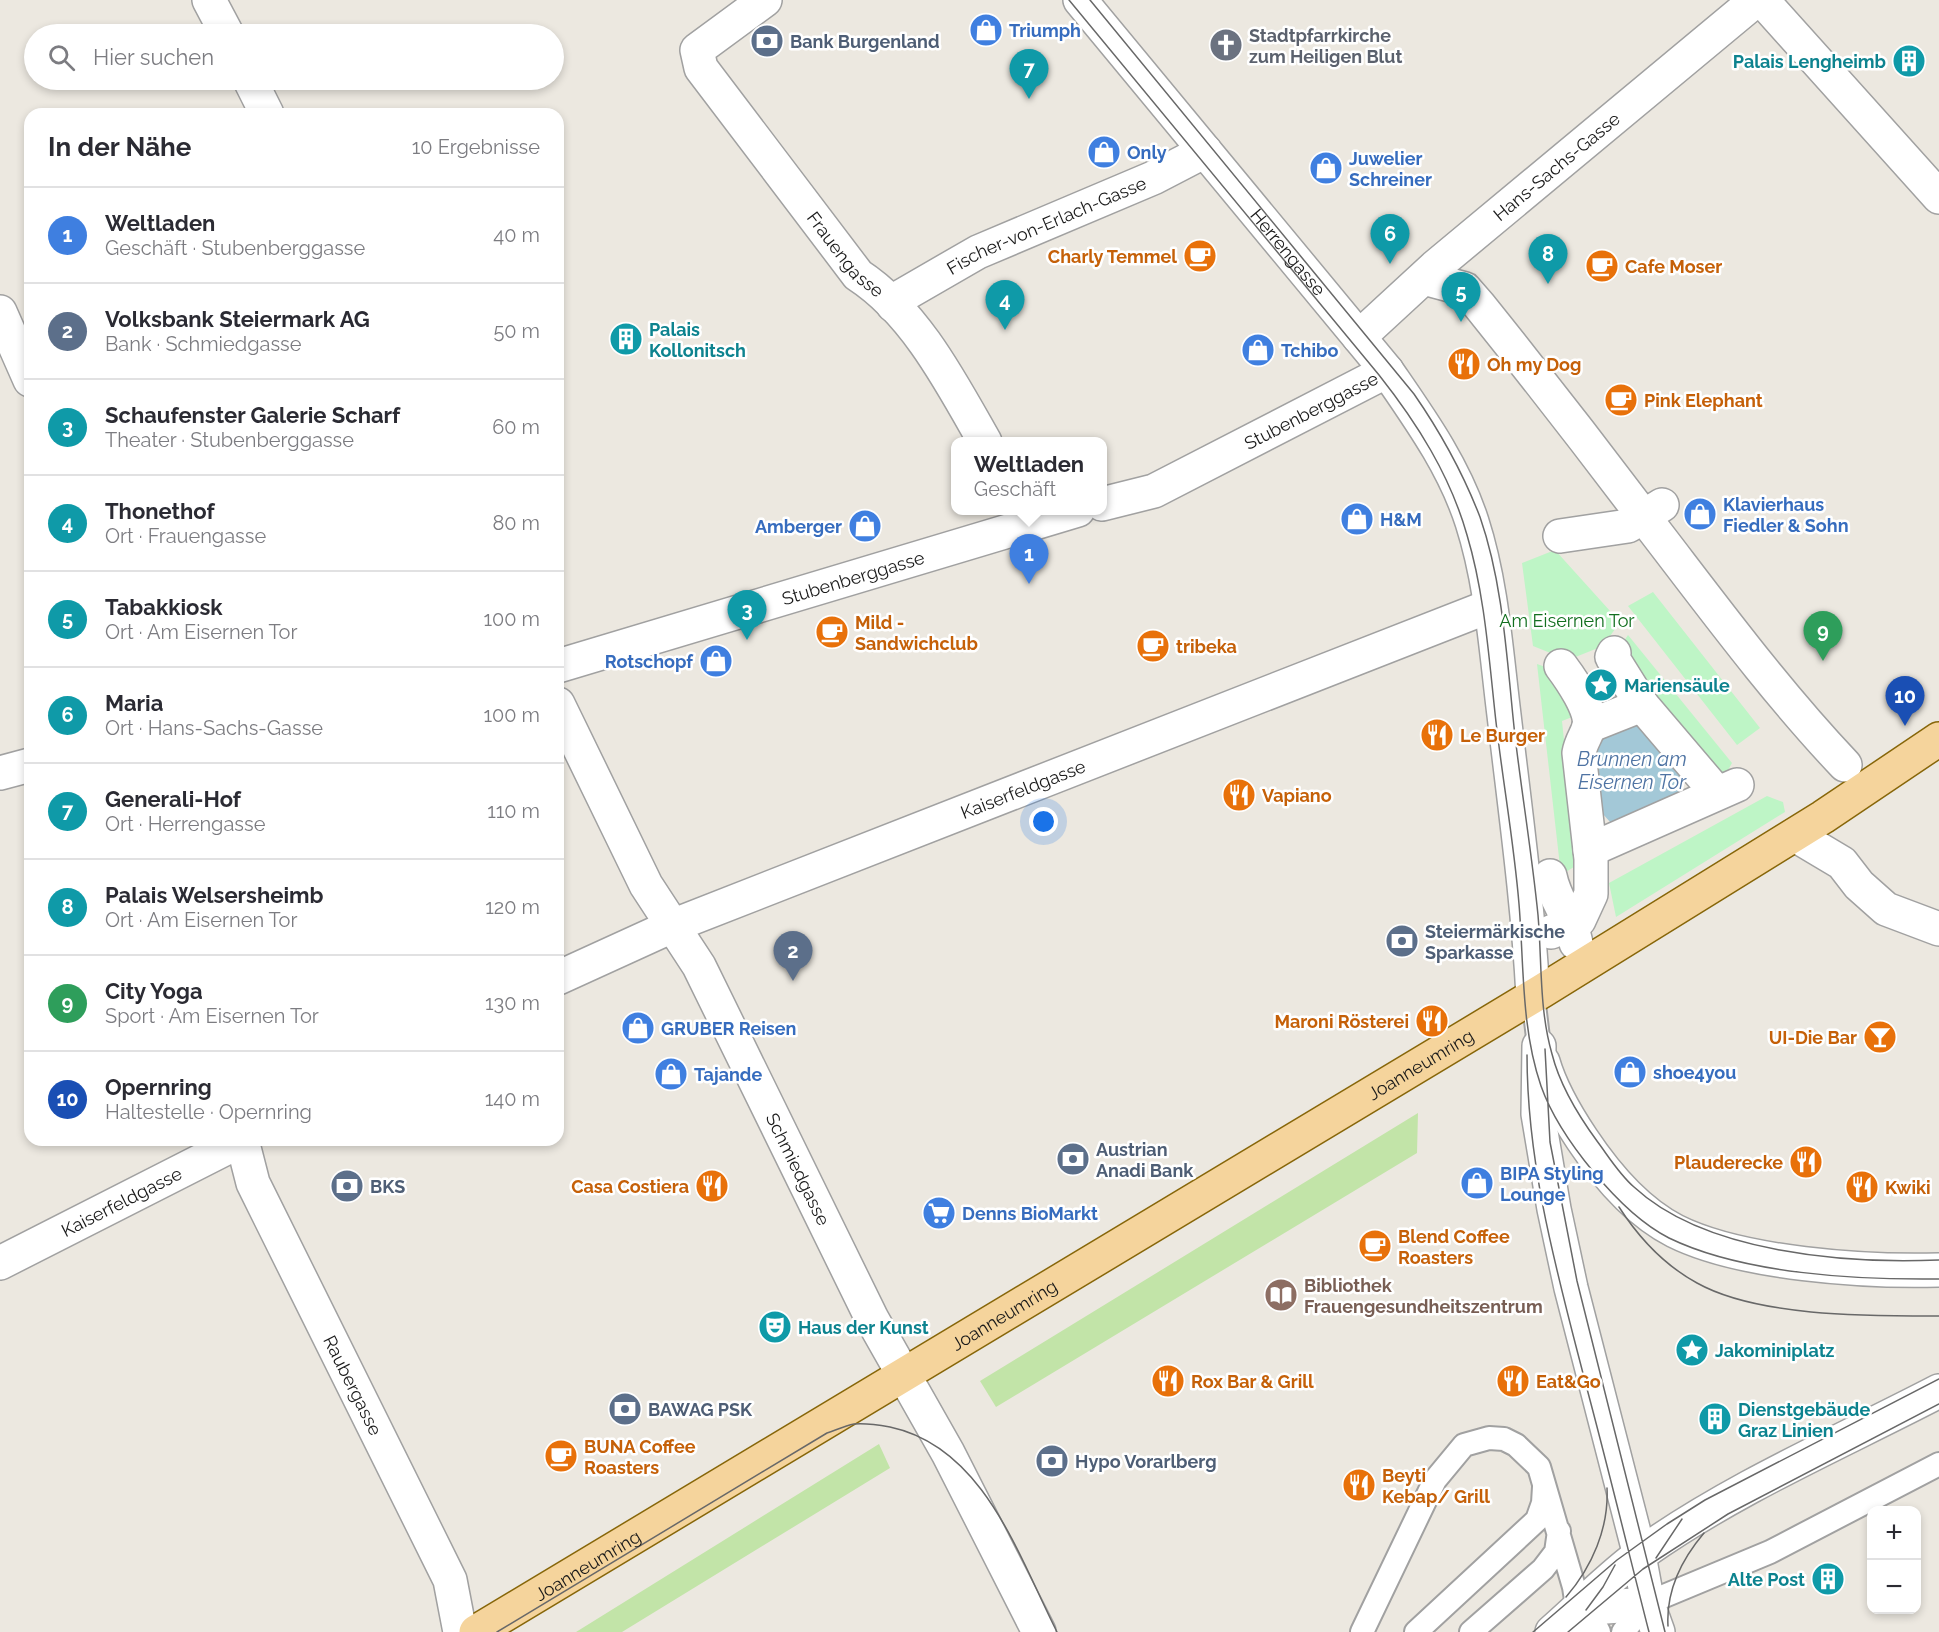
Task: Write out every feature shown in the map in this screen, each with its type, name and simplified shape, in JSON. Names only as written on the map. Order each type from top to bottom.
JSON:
[{"type":"main road","name":"Joanneumring","points":[[476,1632],[1533,996],[1795,835],[1939,739]]},
{"type":"street","points":[[209,0],[222,24]]},
{"type":"street","name":"Frauengasse","points":[[765,0],[697,51],[700,68],[858,276],[877,288],[893,305],[943,368],[983,437]]},
{"type":"street","name":"Herrengasse","points":[[1080,0],[1359,337],[1422,421],[1448,465],[1472,521],[1482,559],[1490,606]]},
{"type":"street","name":"Hans-Sachs-Gasse","points":[[1359,337],[1424,278],[1756,0]]},
{"type":"street","points":[[1762,0],[1939,197]]},
{"type":"street","points":[[255,90],[264,108]]},
{"type":"street","name":"Fischer-von-Erlach-Gasse","points":[[893,305],[900,297],[978,252],[1153,178],[1205,151]]},
{"type":"street","points":[[1424,278],[1465,290],[1653,510],[1789,704],[1845,765]]},
{"type":"street","points":[[0,312],[24,366]]},
{"type":"street","name":"Stubenberggasse","points":[[1107,503],[1154,491],[1387,372]]},
{"type":"street","points":[[1560,536],[1628,526],[1653,510]]},
{"type":"street","name":"Stubenberggasse","points":[[564,664],[1020,518],[1042,515]]},
{"type":"street","points":[[1490,606],[1528,915],[1533,996]]},
{"type":"street","name":"Kaiserfeldgasse","points":[[564,975],[672,926],[1490,606]]},
{"type":"street","points":[[1550,876],[1566,933],[1579,920],[1591,894],[1590,849],[1579,753],[1582,738],[1589,726],[1588,714],[1564,670],[1603,656],[1613,655],[1642,705],[1727,789],[1590,849]]},
{"type":"street","points":[[1589,726],[1642,705]]},
{"type":"street","name":"Schmiedgasse","points":[[564,716],[646,885],[699,966],[902,1375],[948,1453],[1038,1632]]},
{"type":"street","points":[[0,773],[24,767]]},
{"type":"street","points":[[1795,835],[1842,863],[1859,885],[1886,909],[1939,929]]},
{"type":"street","points":[[1539,1046],[1553,1089],[1589,1150],[1611,1178],[1642,1210],[1674,1230],[1722,1248],[1797,1262],[1859,1268],[1939,1270]]},
{"type":"street","points":[[1539,1046],[1537,1100],[1550,1189],[1571,1288],[1640,1555],[1653,1618],[1586,1617],[1552,1632]]},
{"type":"street","name":"Kaiserfeldgasse","points":[[0,1263],[230,1146]]},
{"type":"street","name":"Raubergasse","points":[[244,1146],[253,1183],[450,1580],[460,1632]]},
{"type":"street","points":[[1586,1617],[1640,1555],[1711,1510],[1939,1391]]},
{"type":"lane","points":[[1533,996],[1539,1046]]},
{"type":"lane","points":[[1362,1632],[1435,1480],[1464,1445],[1489,1438],[1504,1439],[1529,1455],[1539,1467],[1586,1617]]},
{"type":"lane","points":[[1623,1632],[1939,1464]]},
{"type":"lane","points":[[1416,1632],[1537,1520],[1543,1503],[1544,1482]]},
{"type":"lane","points":[[1471,1632],[1543,1569],[1556,1552],[1559,1529]]},
{"type":"green space","name":"Am Eisernen Tor","points":[[1555,550],[1620,622],[1603,646],[1568,660],[1533,646],[1522,563]]},
{"type":"green space","points":[[1653,592],[1760,728],[1737,745],[1628,606]]},
{"type":"green space","name":"Am Eisernen Tor","points":[[1628,635],[1732,763],[1722,781],[1648,686],[1629,655],[1629,648],[1624,641]]},
{"type":"green space","name":"Am Eisernen Tor","points":[[1537,664],[1559,672],[1580,714],[1562,721],[1577,865],[1561,875]]},
{"type":"green space","points":[[1767,796],[1783,802],[1785,812],[1616,917],[1609,883]]},
{"type":"green space","points":[[1418,1113],[1417,1153],[996,1407],[980,1381]]},
{"type":"green space","points":[[879,1444],[890,1468],[622,1632],[576,1632]]},
{"type":"water","name":"Brunnen am Eisernen Tor","points":[[1634,723],[1690,775],[1684,781],[1682,793],[1611,823],[1602,813],[1587,755],[1598,750],[1596,737]]},
{"type":"tram line","points":[[1069,0],[1379,375],[1431,450],[1451,491],[1473,558],[1486,628],[1517,881],[1524,996],[1530,1042],[1541,1086],[1576,1150],[1593,1172],[1631,1211],[1669,1238],[1698,1250],[1731,1260],[1801,1272],[1873,1278],[1939,1279]]},
{"type":"tram line","points":[[1090,0],[1414,394],[1451,454],[1466,485],[1488,543],[1500,598],[1538,915],[1543,1002],[1548,1037],[1555,1066],[1570,1100],[1583,1121],[1619,1171],[1634,1187],[1664,1209],[1699,1227],[1737,1240],[1778,1250],[1820,1256],[1862,1260],[1939,1260]]},
{"type":"tram line","points":[[1545,1049],[1550,1142],[1577,1281],[1665,1632]]},
{"type":"tram line","points":[[1527,1055],[1532,1139],[1546,1222],[1649,1632]]},
{"type":"tram line","points":[[1619,1207],[1644,1240],[1663,1259],[1685,1276],[1722,1294],[1751,1302],[1815,1312],[1848,1315],[1939,1316]]},
{"type":"tram line","points":[[1533,1632],[1617,1560],[1705,1500],[1939,1379]]},
{"type":"tram line","points":[[1568,1632],[1643,1569],[1728,1514],[1939,1404]]},
{"type":"tram line","points":[[497,1632],[827,1433],[854,1424],[890,1427],[923,1438],[950,1457],[974,1480],[1012,1539],[1057,1632]]},
{"type":"tram line","points":[[1566,1597],[1584,1573],[1597,1546],[1605,1518],[1607,1488]]},
{"type":"tram line","points":[[1656,1558],[1682,1519]]},
{"type":"tram line","points":[[1668,1626],[1670,1600],[1677,1576],[1704,1533]]},
{"type":"tram line","points":[[1586,1610],[1603,1587],[1615,1565]]},
{"type":"place","name":"Triumph","points":[[986,30]]},
{"type":"place","name":"Bank Burgenland","points":[[767,41]]},
{"type":"place","name":"Stadtpfarrkirche zum Heiligen Blut","points":[[1226,45]]},
{"type":"place","name":"Palais Lengheimb","points":[[1909,61]]},
{"type":"place","name":"Generali-Hof","points":[[1029,99]]},
{"type":"place","name":"Only","points":[[1104,152]]},
{"type":"place","name":"Juwelier Schreiner","points":[[1326,168]]},
{"type":"place","name":"Charly Temmel","points":[[1200,256]]},
{"type":"place","name":"Maria","points":[[1390,264]]},
{"type":"place","name":"Cafe Moser","points":[[1602,266]]},
{"type":"place","name":"Palais Welsersheimb","points":[[1548,284]]},
{"type":"place","name":"Tabakkiosk","points":[[1461,322]]},
{"type":"place","name":"Thonethof","points":[[1005,330]]},
{"type":"place","name":"Palais Kollonitsch","points":[[626,339]]},
{"type":"place","name":"Tchibo","points":[[1258,350]]},
{"type":"place","name":"Oh my Dog","points":[[1464,364]]},
{"type":"place","name":"Pink Elephant","points":[[1621,400]]},
{"type":"place","name":"Klavierhaus Fiedler & Sohn","points":[[1700,514]]},
{"type":"place","name":"H&M","points":[[1357,519]]},
{"type":"place","name":"Amberger","points":[[865,526]]},
{"type":"place","name":"Weltladen","points":[[1029,584]]},
{"type":"place","name":"Mild - Sandwichclub","points":[[832,632]]},
{"type":"place","name":"Schaufenster Galerie Scharf","points":[[747,640]]},
{"type":"place","name":"tribeka","points":[[1153,646]]},
{"type":"place","name":"Rotschopf","points":[[716,661]]},
{"type":"place","name":"City Yoga","points":[[1823,661]]},
{"type":"place","name":"Mariensäule","points":[[1601,685]]},
{"type":"place","name":"Opernring","points":[[1905,726]]},
{"type":"place","name":"Le Burger","points":[[1437,735]]},
{"type":"place","name":"Vapiano","points":[[1239,795]]},
{"type":"place","name":"Steiermärkische Sparkasse","points":[[1402,941]]},
{"type":"place","name":"Volksbank Steiermark AG","points":[[793,981]]},
{"type":"place","name":"Maroni Rösterei","points":[[1432,1021]]},
{"type":"place","name":"GRUBER Reisen","points":[[638,1028]]},
{"type":"place","name":"UI-Die Bar","points":[[1880,1037]]},
{"type":"place","name":"shoe4you","points":[[1630,1072]]},
{"type":"place","name":"Tajande","points":[[671,1074]]},
{"type":"place","name":"Austrian Anadi Bank","points":[[1073,1159]]},
{"type":"place","name":"Plauderecke","points":[[1806,1162]]},
{"type":"place","name":"BIPA Styling Lounge","points":[[1477,1183]]},
{"type":"place","name":"BKS","points":[[347,1186]]},
{"type":"place","name":"Casa Costiera","points":[[712,1186]]},
{"type":"place","name":"Kwiki","points":[[1862,1187]]},
{"type":"place","name":"Denns BioMarkt","points":[[939,1213]]},
{"type":"place","name":"Blend Coffee Roasters","points":[[1375,1246]]},
{"type":"place","name":"Bibliothek Frauengesundheitszentrum","points":[[1281,1295]]},
{"type":"place","name":"Haus der Kunst","points":[[775,1327]]},
{"type":"place","name":"Jakominiplatz","points":[[1692,1350]]},
{"type":"place","name":"Rox Bar & Grill","points":[[1168,1381]]},
{"type":"place","name":"Eat&Go","points":[[1513,1381]]},
{"type":"place","name":"BAWAG PSK","points":[[625,1409]]},
{"type":"place","name":"Dienstgebäude Graz Linien","points":[[1715,1419]]},
{"type":"place","name":"BUNA Coffee Roasters","points":[[561,1456]]},
{"type":"place","name":"Hypo Vorarlberg","points":[[1052,1461]]},
{"type":"place","name":"Beyti Kebap/ Grill","points":[[1359,1485]]},
{"type":"place","name":"Alte Post","points":[[1828,1579]]}]
